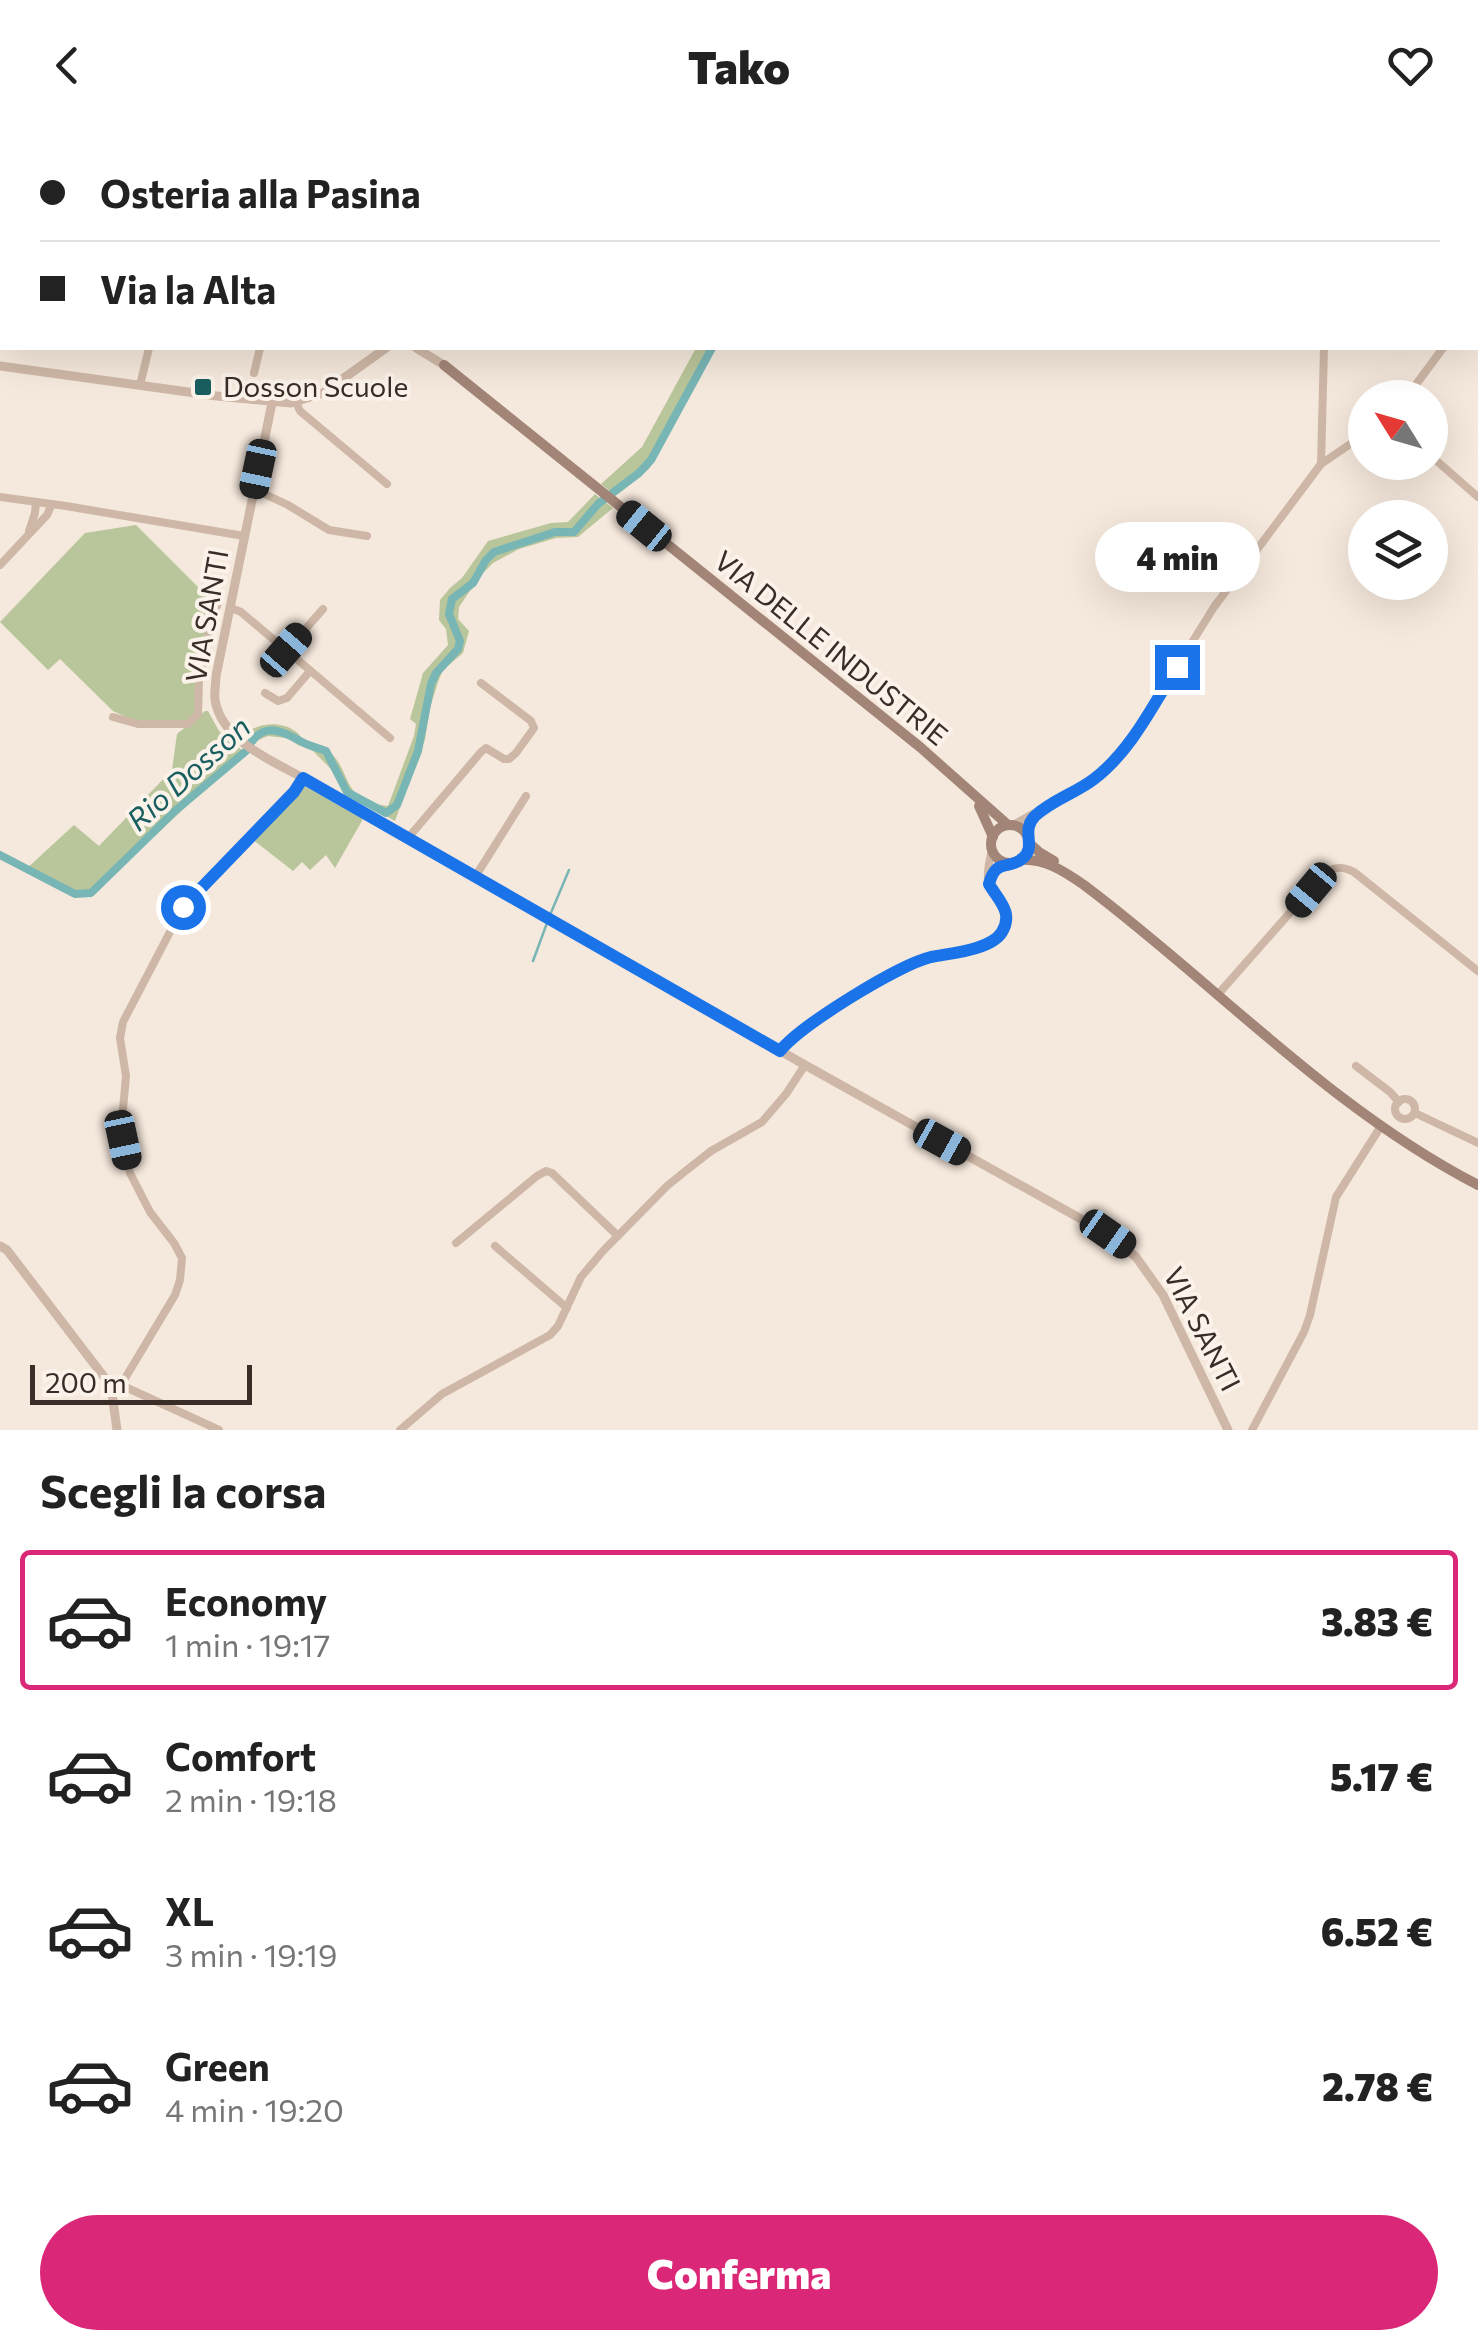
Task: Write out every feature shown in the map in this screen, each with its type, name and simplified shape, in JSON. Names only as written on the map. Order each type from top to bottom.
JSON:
[{"type":"main road","name":"VIA DELLE INDUSTRIE","points":[[444,365],[1010,825]]},
{"type":"main road","name":"VIA DELLE INDUSTRIE","points":[[956,778],[979,805],[992,842]]},
{"type":"main road","points":[[1010,825],[1023,830],[1039,852],[1098,888],[1362,1106],[1478,1182],[1381,1126],[1288,1055],[1084,884],[1035,860],[1006,862],[996,857],[992,842],[1002,827],[1010,825]]},
{"type":"main road","points":[[1020,860],[1027,853],[1028,839]]},
{"type":"street","points":[[140,385],[149,350]]},
{"type":"street","points":[[254,372],[260,350]]},
{"type":"street","points":[[355,370],[373,350]]},
{"type":"street","points":[[0,366],[272,403],[296,402],[323,393],[383,350]]},
{"type":"street","name":"VIA DELLE INDUSTRIE","points":[[419,350],[444,365]]},
{"type":"street","name":"VIA DELLE INDUSTRIE","points":[[428,350],[444,365]]},
{"type":"street","points":[[1321,464],[1324,350]]},
{"type":"street","points":[[1420,380],[1442,350]]},
{"type":"street","points":[[296,402],[300,411],[387,484]]},
{"type":"street","name":"VIA SANTI","points":[[272,403],[216,676],[215,699],[221,716],[242,742],[1125,1246],[1146,1268],[1163,1295],[1228,1430]]},
{"type":"street","points":[[1010,825],[1092,781],[1118,756],[1214,608],[1321,464],[1348,446]]},
{"type":"street","points":[[1448,471],[1478,498]]},
{"type":"street","points":[[254,489],[330,530],[368,536]]},
{"type":"street","points":[[0,498],[244,536]]},
{"type":"street","points":[[28,535],[36,502]]},
{"type":"street","points":[[0,566],[52,504]]},
{"type":"street","points":[[113,717],[138,724],[188,724],[196,717],[199,680],[220,599]]},
{"type":"street","points":[[231,608],[241,612],[390,738]]},
{"type":"street","points":[[286,650],[323,608]]},
{"type":"street","points":[[264,693],[278,701],[288,698],[310,670]]},
{"type":"street","points":[[408,838],[480,752],[486,748],[509,759],[534,728],[531,720],[481,684]]},
{"type":"street","points":[[117,1430],[116,1386],[176,1294],[182,1258],[150,1212],[130,1173],[122,1120],[126,1076],[120,1038],[122,1022],[183,907],[303,778]]},
{"type":"street","points":[[476,877],[526,796]]},
{"type":"street","points":[[1028,839],[1035,816],[1062,798]]},
{"type":"street","points":[[780,1051],[790,1039],[893,972],[921,960],[983,946],[1000,937],[1007,914],[989,884],[992,842]]},
{"type":"street","points":[[989,884],[994,871],[1006,862]]},
{"type":"street","points":[[1221,991],[1324,874],[1336,867],[1354,872],[1478,971]]},
{"type":"street","points":[[400,1430],[442,1394],[555,1330],[581,1277],[618,1236],[666,1186],[711,1151],[762,1122],[804,1065]]},
{"type":"street","points":[[1356,1066],[1399,1102]]},
{"type":"street","points":[[1410,1100],[1415,1107],[1408,1119],[1400,1118],[1395,1110],[1399,1102],[1410,1100]]},
{"type":"street","points":[[1414,1113],[1478,1143]]},
{"type":"street","points":[[1252,1430],[1304,1332],[1336,1197],[1381,1126]]},
{"type":"street","points":[[456,1243],[546,1171],[618,1236]]},
{"type":"street","points":[[0,1246],[116,1386],[219,1430]]},
{"type":"street","points":[[495,1246],[567,1308]]},
{"type":"green space","points":[[695,350],[715,350],[649,469],[615,495],[601,484],[642,447]]},
{"type":"green space","points":[[595,494],[613,508],[578,537],[556,538],[519,549],[493,563],[459,607],[458,619],[469,631],[463,653],[443,670],[438,682],[425,739],[395,821],[345,793],[331,769],[311,749],[287,738],[268,736],[254,742],[244,735],[268,724],[289,728],[328,750],[354,792],[372,803],[388,806],[414,736],[416,724],[410,719],[423,673],[448,645],[446,629],[439,620],[440,600],[462,578],[488,541],[568,522]]},
{"type":"green space","points":[[136,525],[215,604],[196,715],[187,724],[133,720],[113,711],[60,659],[48,670],[0,622],[85,533]]},
{"type":"green space","points":[[205,711],[219,731],[244,752],[90,897],[74,897],[24,871],[74,825],[99,846],[172,770],[177,734]]},
{"type":"green space","points":[[303,785],[363,819],[335,868],[326,855],[310,870],[302,862],[293,871],[252,839]]},
{"type":"waterway","name":"Rio Dosson","points":[[0,855],[75,894],[91,893],[175,811],[246,751],[258,735],[271,730],[326,751],[347,792],[386,813],[397,805],[418,751],[431,684],[458,649],[460,641],[449,614],[452,599],[473,583],[494,552],[555,532],[574,532],[598,504],[639,473],[651,460],[711,350]]},
{"type":"waterway","points":[[550,915],[569,870]]},
{"type":"waterway","points":[[533,961],[547,923]]},
{"type":"place","name":"Dosson Scuole","points":[[203,387]]},
{"type":"route","points":[[183,907],[303,778],[780,1051],[806,1028],[908,964],[983,946],[1000,937],[1007,914],[989,884],[992,874],[1006,862],[1024,857],[1030,843],[1027,830],[1035,816],[1092,781],[1118,756],[1177,667]]}]
